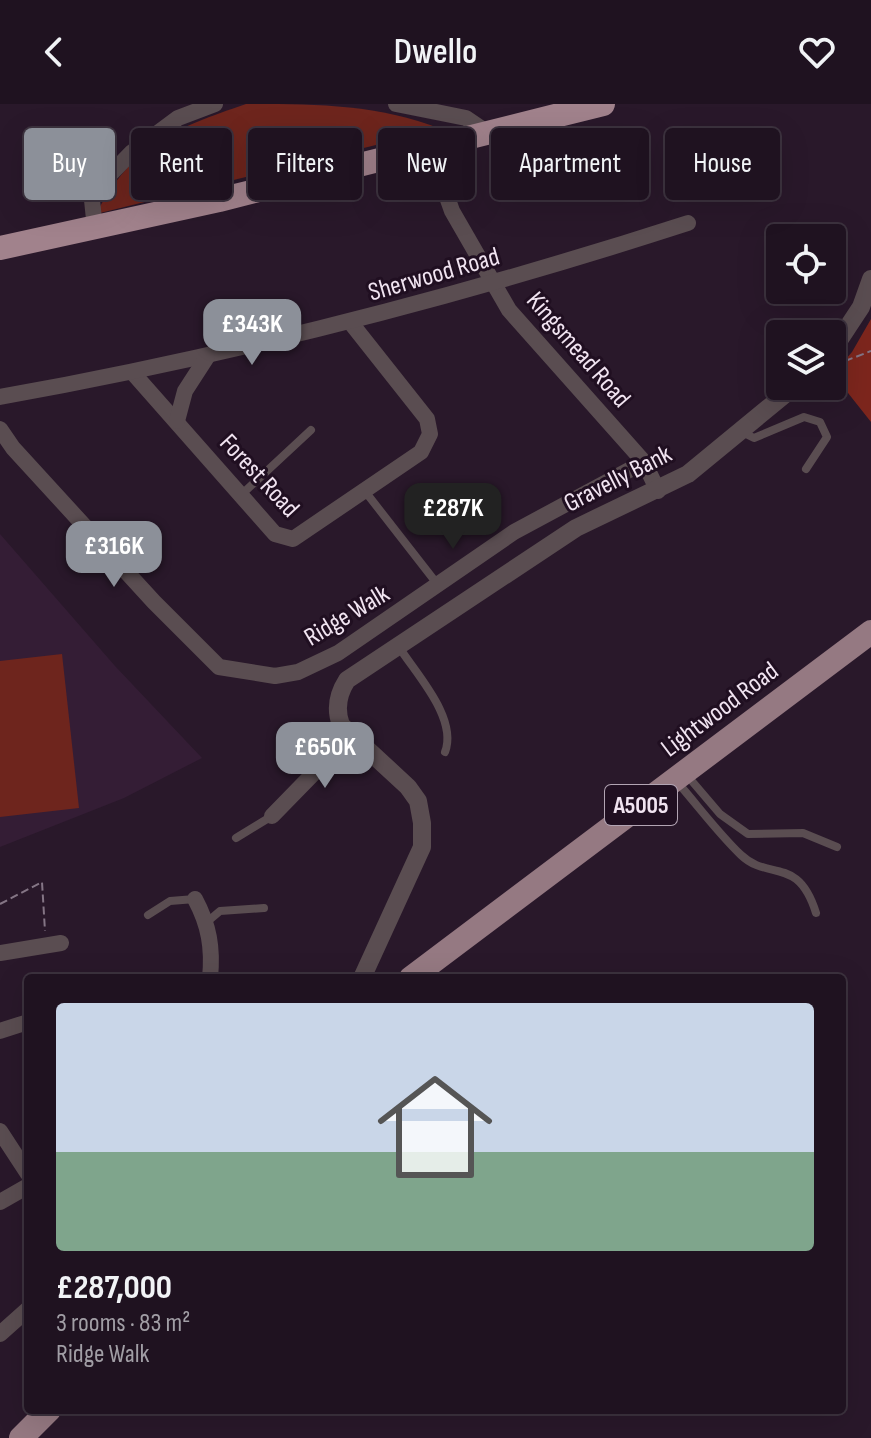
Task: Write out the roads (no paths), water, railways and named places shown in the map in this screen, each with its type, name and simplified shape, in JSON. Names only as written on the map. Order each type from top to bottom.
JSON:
[{"type":"highway","points":[[475,137],[603,104]]},
{"type":"highway","points":[[0,248],[95,229],[378,161]]},
{"type":"main road","name":"Lightwood Road","points":[[416,974],[871,632]]},
{"type":"main road","points":[[21,1438],[45,1414]]},
{"type":"street","points":[[95,229],[92,200],[98,187],[174,111],[215,104]]},
{"type":"street","points":[[396,104],[466,118],[488,133]]},
{"type":"street","name":"Kingsmead Road","points":[[448,200],[509,310],[644,462],[658,491]]},
{"type":"street","name":"Sherwood Road","points":[[0,397],[133,373],[351,323],[688,223]]},
{"type":"street","points":[[846,340],[871,279]]},
{"type":"street","name":"Forest Road","points":[[133,373],[275,534],[287,540],[421,452],[430,429],[351,323]]},
{"type":"street","points":[[177,421],[185,391],[207,357]]},
{"type":"street","name":"Gravelly Bank","points":[[350,736],[337,713],[340,690],[347,680],[576,528],[688,474],[778,400]]},
{"type":"street","name":"Ridge Walk","points":[[0,429],[13,448],[124,570],[219,667],[275,676],[298,672],[338,653],[514,532],[644,462]]},
{"type":"street","points":[[272,816],[350,736],[408,787],[418,801],[422,847],[364,974]]},
{"type":"street","points":[[195,899],[207,922],[212,955],[210,974]]},
{"type":"street","points":[[0,953],[61,943]]},
{"type":"street","points":[[0,1031],[24,1023]]},
{"type":"street","points":[[0,1131],[24,1168]]},
{"type":"street","points":[[0,1202],[24,1188]]},
{"type":"street","points":[[0,1334],[24,1313]]},
{"type":"lane","points":[[740,431],[754,438],[812,417],[826,428],[827,437],[806,469]]},
{"type":"lane","points":[[241,495],[311,430]]},
{"type":"lane","points":[[364,490],[439,585]]},
{"type":"lane","points":[[397,645],[444,721],[449,737],[445,752]]},
{"type":"lane","points":[[680,776],[720,814],[748,834],[803,833],[837,847]]},
{"type":"lane","points":[[680,776],[743,858],[780,868],[798,881],[816,913]]},
{"type":"lane","points":[[236,838],[272,816]]},
{"type":"lane","points":[[148,915],[170,901],[195,899]]},
{"type":"lane","points":[[207,922],[220,911],[264,908]]}]
